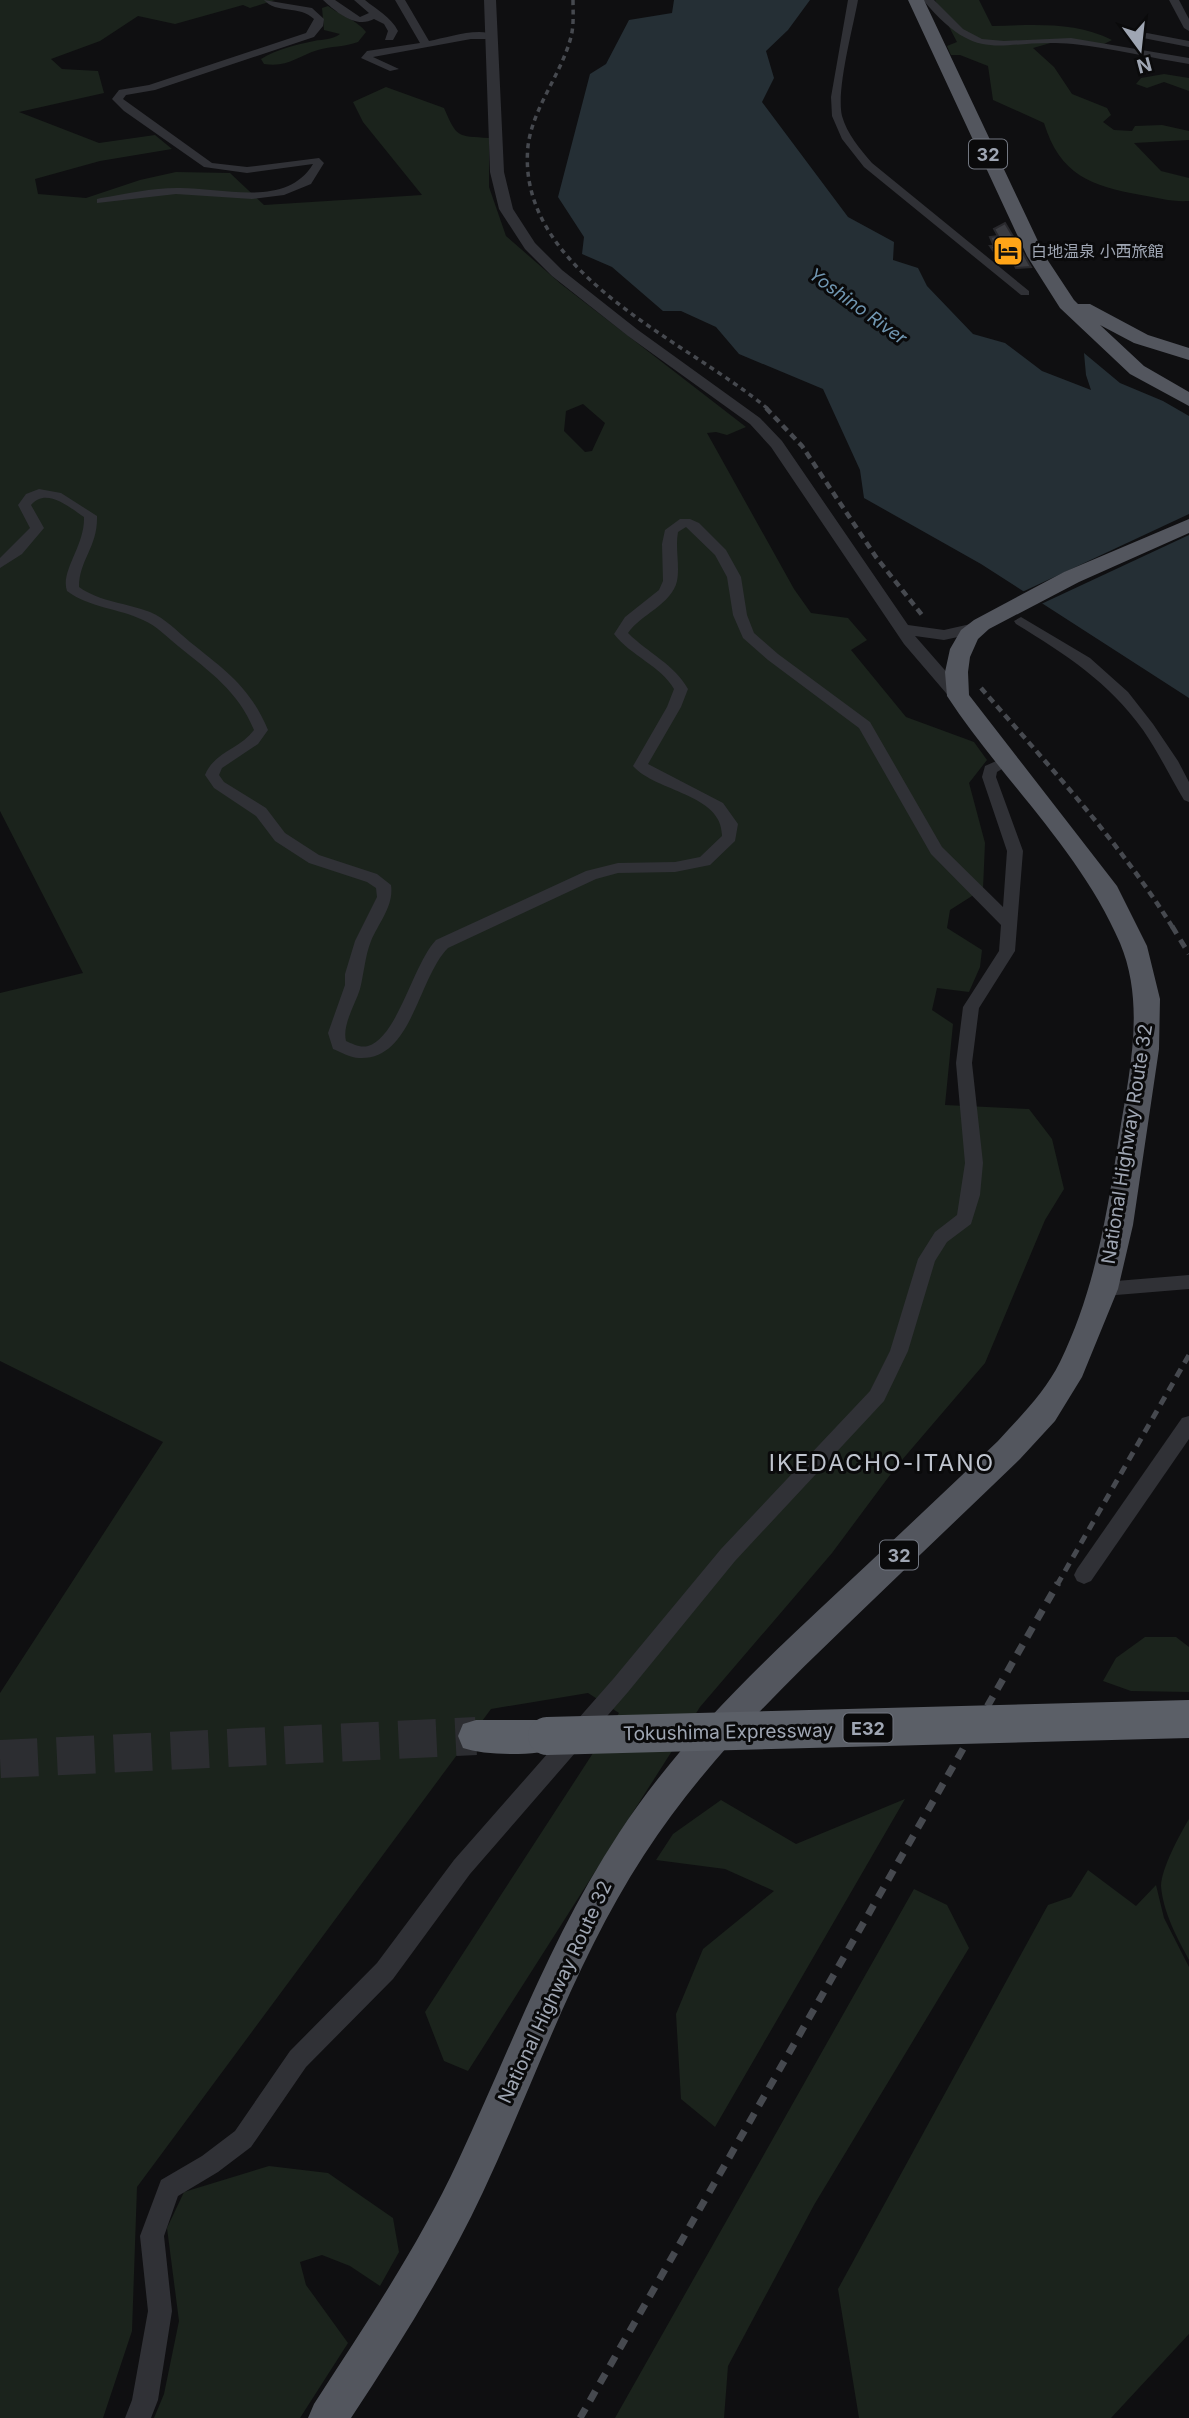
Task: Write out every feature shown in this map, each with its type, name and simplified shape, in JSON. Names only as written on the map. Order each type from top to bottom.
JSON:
[{"type":"highway","name":"32","points":[[916,0],[1035,256],[1067,304],[1137,370],[1189,400]]},
{"type":"highway","points":[[1067,304],[1098,314],[1141,339],[1189,354]]},
{"type":"highway","name":"32","points":[[1114,348],[1189,390]]},
{"type":"highway","points":[[957,696],[954,676],[962,637],[1080,575],[1189,525]]},
{"type":"highway","name":"National Highway Route 32","points":[[328,2418],[398,2310],[454,2209],[578,1935],[639,1829],[702,1746],[742,1704],[1009,1450],[1044,1412],[1072,1368],[1104,1289],[1119,1225],[1144,1063],[1147,999],[1134,946],[1108,892],[957,696]]},
{"type":"highway","name":"Tokushima Expressway","points":[[476,1736],[1189,1719]]},
{"type":"street","points":[[101,201],[176,191],[262,195],[284,192],[307,182],[319,163],[315,160],[266,167],[231,169],[210,166],[117,99],[123,92],[151,88],[310,35],[317,29],[318,19],[314,12],[305,7],[273,4],[269,0]]},
{"type":"street","points":[[328,0],[358,20],[369,19],[373,15]]},
{"type":"street","points":[[359,0],[374,12],[373,15]]},
{"type":"street","points":[[400,0],[426,45]]},
{"type":"street","points":[[490,0],[497,172],[506,209],[530,246],[557,273],[633,333],[755,421],[784,454],[926,660],[957,696]]},
{"type":"street","points":[[853,0],[836,97],[837,116],[847,139],[868,166],[1025,293]]},
{"type":"street","points":[[928,0],[959,31],[980,42],[1004,44],[1071,41],[1187,63]]},
{"type":"street","points":[[1174,0],[1189,28]]},
{"type":"street","points":[[373,15],[385,19],[391,26],[393,32],[389,38]]},
{"type":"street","points":[[394,69],[366,58],[370,53],[471,36],[491,36]]},
{"type":"street","points":[[1147,36],[1189,44]]},
{"type":"street","points":[[0,564],[37,528],[24,505],[28,498],[38,492],[64,500],[90,516],[90,544],[71,575],[72,588],[89,599],[145,615],[169,627],[181,642],[232,679],[256,714],[261,730],[253,741],[215,765],[212,775],[219,785],[261,812],[280,837],[314,859],[345,872],[372,878],[383,885],[385,897],[363,941],[353,974],[353,985],[336,1033],[339,1045],[350,1052],[374,1053],[397,1030],[429,959],[442,944],[591,875],[618,868],[675,867],[705,861],[730,837],[730,824],[718,806],[640,766],[674,707],[681,689],[673,675],[638,651],[621,634],[630,620],[665,592],[670,581],[669,544],[672,530],[677,524],[685,522],[694,526],[722,553],[734,577],[740,615],[748,635],[773,657],[865,725],[936,850],[1009,923]]},
{"type":"street","points":[[1021,621],[1094,668],[1142,718],[1178,774],[1189,797]]},
{"type":"street","points":[[904,629],[929,635],[962,637]]},
{"type":"street","points":[[138,2418],[145,2400],[160,2311],[152,2236],[169,2188],[210,2164],[243,2139],[298,2059],[385,1971],[462,1867],[621,1685],[727,1555],[877,1396],[899,1351],[927,1259],[941,1237],[965,1219],[974,1163],[964,1063],[971,1007],[1007,951],[1015,851],[989,777],[990,769],[1007,761]]},
{"type":"street","points":[[1104,1289],[1189,1282]]},
{"type":"street","points":[[1084,1575],[1189,1424]]},
{"type":"shaded area","points":[[0,0],[275,0],[250,8],[243,5],[175,24],[138,16],[100,41],[51,59],[62,69],[98,71],[104,93],[19,112],[99,143],[155,135],[172,149],[100,161],[35,179],[38,194],[86,198],[140,180],[176,172],[230,173],[264,205],[422,195],[363,122],[353,102],[386,87],[444,108],[459,134],[489,138],[489,187],[506,236],[561,284],[746,427],[727,435],[707,433],[794,589],[811,613],[848,618],[867,640],[851,650],[906,717],[974,742],[987,760],[969,783],[985,843],[983,889],[950,910],[947,928],[982,950],[980,967],[969,992],[937,988],[932,1010],[953,1024],[945,1105],[1029,1109],[1052,1139],[1064,1189],[1045,1220],[985,1363],[896,1467],[832,1553],[700,1707],[468,2071],[444,2061],[425,2012],[619,1713],[588,1693],[491,1709],[137,2187],[132,2331],[103,2418],[0,2418],[0,1693],[163,1442],[0,1361],[0,993],[83,973],[0,811]],"holes":[[[583,404],[605,423],[592,451],[585,452],[564,431],[566,411]]]},
{"type":"shaded area","points":[[935,0],[979,0],[992,26],[1068,27],[1112,40],[1102,45],[1054,42],[1033,48],[1054,67],[1072,94],[1107,108],[1111,115],[1103,122],[1114,130],[1132,131],[1135,126],[1162,125],[1189,131],[1189,140],[1134,143],[1161,171],[1189,178],[1189,201],[1165,200],[1123,191],[1080,175],[1059,155],[1044,123],[993,100],[988,66],[960,55],[951,55],[947,46],[957,42]]},
{"type":"shaded area","points":[[328,6],[366,32],[358,42],[318,50],[286,63],[264,64],[261,59],[273,53],[340,34],[324,30],[322,8]]},
{"type":"shaded area","points":[[1164,74],[1189,78],[1189,91],[1164,82],[1147,88],[1136,84],[1141,78]]},
{"type":"shaded area","points":[[1145,1637],[1176,1637],[1189,1647],[1189,1692],[1131,1691],[1103,1681],[1116,1658]]},
{"type":"shaded area","points":[[905,1799],[715,2127],[681,2099],[676,2014],[703,1949],[774,1891],[725,1869],[656,1860],[673,1834],[721,1800],[796,1844]]},
{"type":"shaded area","points":[[1189,1819],[1189,1960],[1175,1934],[1161,1886],[1167,1861]]},
{"type":"shaded area","points":[[1088,1870],[1136,1906],[1156,1885],[1164,1918],[1189,1967],[1189,2334],[1111,2418],[859,2418],[838,2289],[1048,1905],[1071,1897]]},
{"type":"shaded area","points":[[914,1889],[947,1905],[969,1948],[814,2205],[728,2366],[724,2418],[615,2418]]},
{"type":"shaded area","points":[[269,2166],[328,2173],[393,2218],[399,2252],[380,2286],[350,2266],[322,2255],[300,2262],[306,2285],[348,2343],[300,2418],[154,2418],[164,2394],[179,2321],[167,2228],[184,2192]]},
{"type":"water","name":"Yoshino River","points":[[674,0],[810,0],[788,30],[766,51],[774,78],[762,102],[848,217],[894,242],[893,260],[918,268],[927,286],[973,334],[1005,343],[1042,371],[1091,390],[1086,375],[1084,353],[1120,383],[1163,401],[1189,416],[1189,698],[981,564],[864,498],[860,470],[823,389],[739,354],[716,327],[681,311],[663,311],[612,267],[582,254],[584,237],[558,197],[590,74],[606,64],[629,20],[672,13]]},
{"type":"pier","points":[[1189,514],[1189,535],[1039,605],[1020,593]]},
{"type":"building","name":"白地温泉 小西旅館","points":[[1005,223],[1031,267],[1016,268],[1011,258],[999,259],[990,246],[994,246],[990,237],[998,236],[994,229]]},
{"type":"tunnel","points":[[0,1759],[476,1736]]},
{"type":"railway","points":[[573,0],[571,37],[561,65],[535,118],[528,146],[531,191],[549,231],[577,267],[613,300],[768,409]]},
{"type":"railway","points":[[766,408],[802,446],[876,557],[922,615]]},
{"type":"railway","points":[[981,688],[1106,834],[1173,928]]},
{"type":"railway","points":[[1172,926],[1189,954]]},
{"type":"railway","points":[[1057,1585],[1189,1355]]},
{"type":"railway","points":[[580,2418],[1058,1583]]},
{"type":"place","name":"白地温泉 小西旅館","points":[[1008,251]]},
{"type":"district","name":"IKEDACHO-ITANO","points":[[882,1463]]}]
